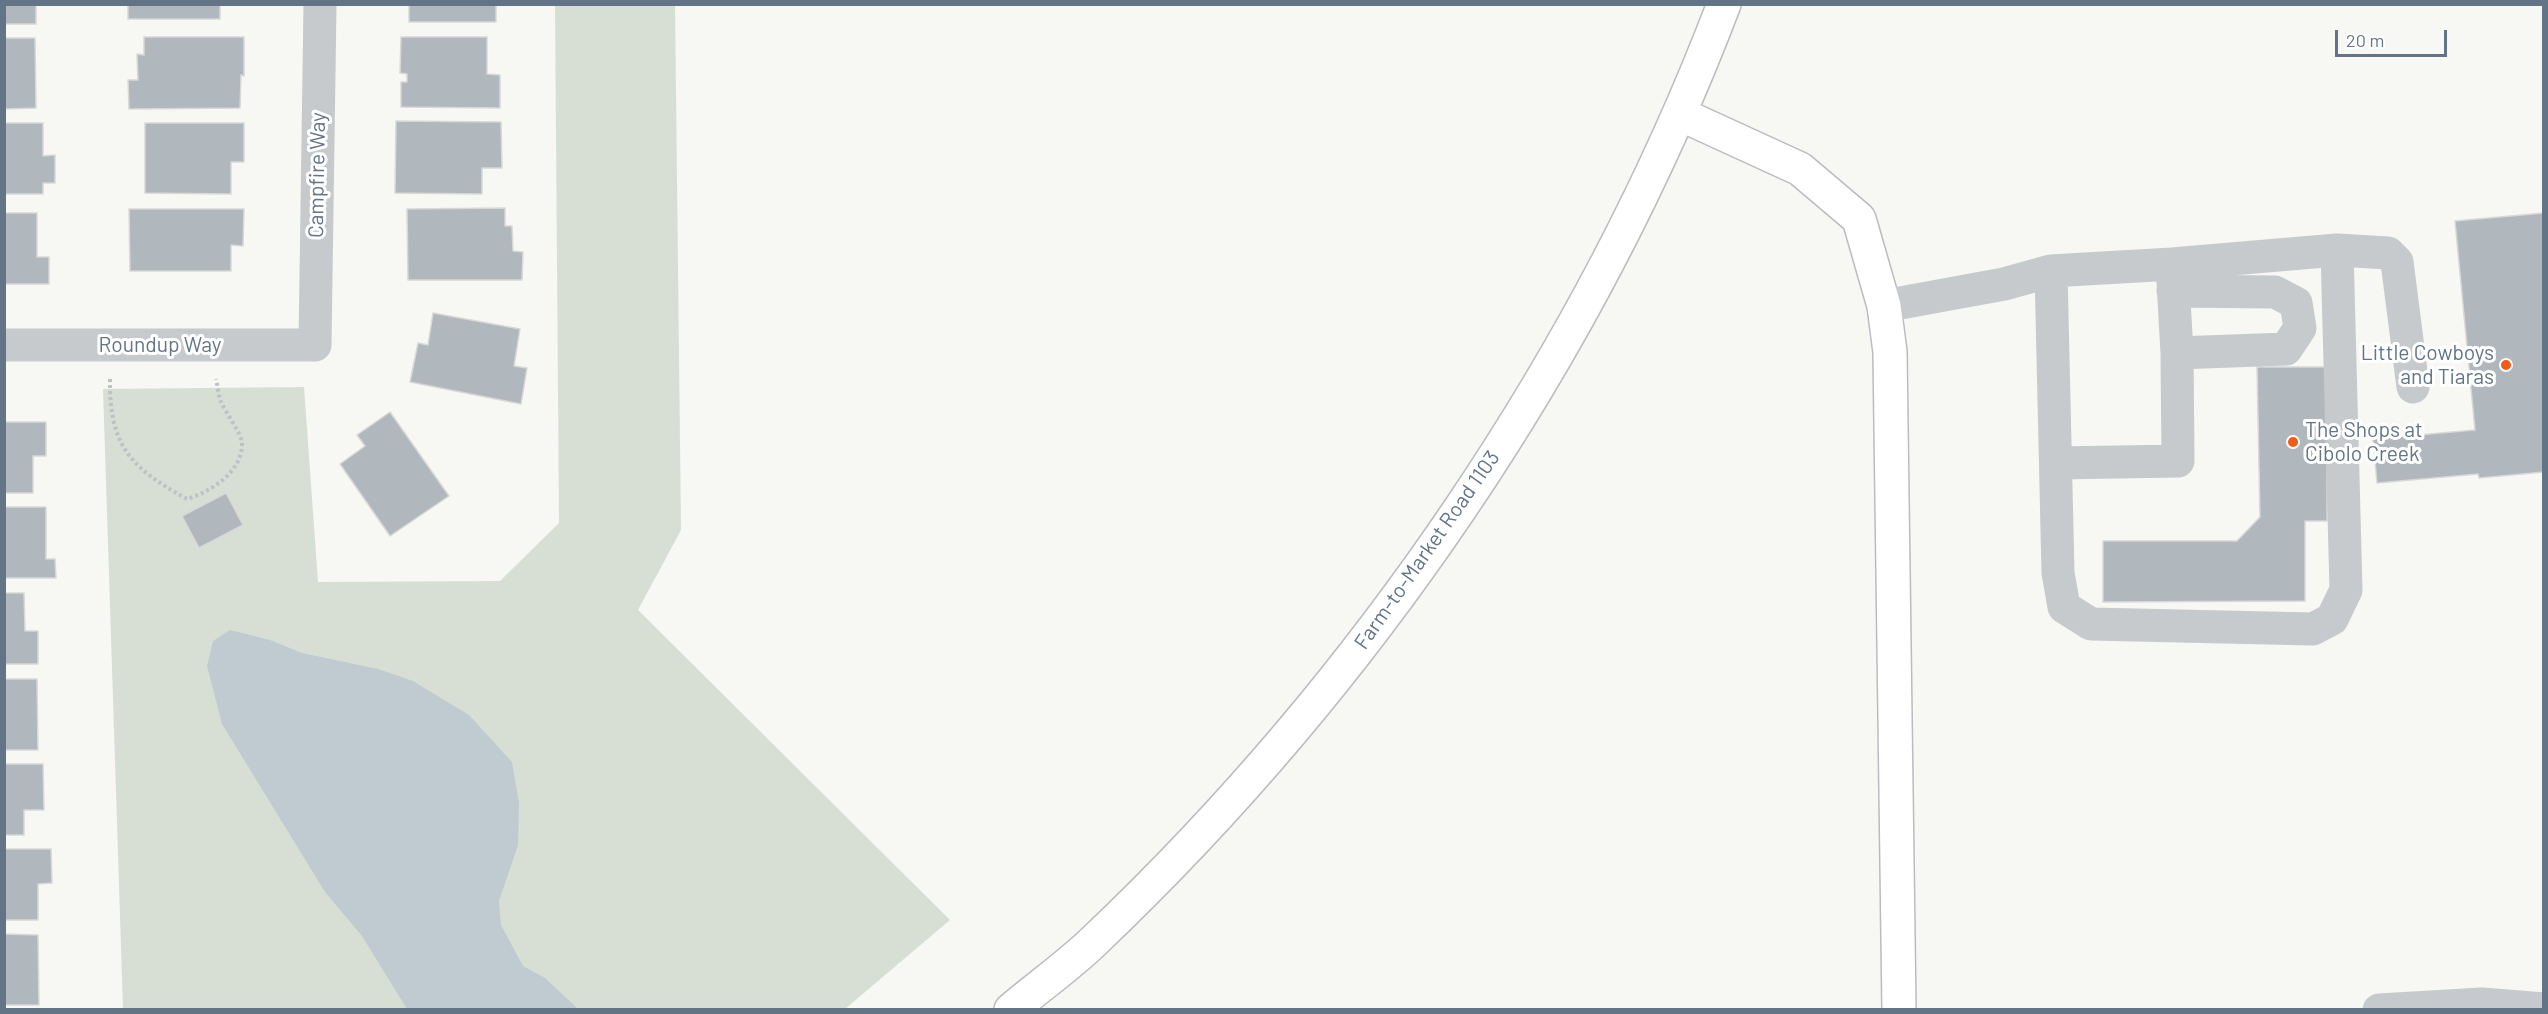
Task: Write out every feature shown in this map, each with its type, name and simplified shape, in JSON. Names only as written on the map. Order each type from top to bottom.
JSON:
[{"type":"main road","name":"Farm-to-Market Road 1103","points":[[1011,1010],[1091,944],[1258,772],[1359,649],[1471,494],[1542,377],[1619,241],[1680,114],[1724,4]]},
{"type":"main road","points":[[1680,114],[1800,169],[1859,219],[1884,306],[1890,352],[1899,1010]]},
{"type":"street","name":"Campfire Way","points":[[315,345],[320,4]]},
{"type":"street","points":[[2051,271],[2058,573],[2064,607],[2091,624],[2313,629],[2332,619],[2346,591],[2337,250]]},
{"type":"street","points":[[2172,278],[2337,250],[2388,253],[2397,262],[2413,387]]},
{"type":"street","points":[[1884,306],[2004,284],[2051,271],[2172,278],[2275,292],[2296,303],[2300,328],[2286,349],[2176,353]]},
{"type":"street","points":[[2056,463],[2178,461],[2172,278]]},
{"type":"street","name":"Roundup Way","points":[[4,345],[315,345]]},
{"type":"street","points":[[2379,1010],[2482,1004],[2544,1009]]},
{"type":"path","points":[[111,345],[110,401],[115,429],[141,471],[187,500],[217,485],[240,457],[242,442],[220,400],[210,345]]},
{"type":"shaded area","points":[[555,5],[675,5],[681,530],[638,610],[950,920],[845,1009],[123,1009],[103,389],[304,387],[318,582],[500,581],[559,523]]},
{"type":"shaded area","points":[[230,630],[270,640],[302,653],[378,669],[413,681],[469,715],[512,762],[519,803],[518,845],[499,901],[501,925],[523,966],[545,978],[578,1009],[407,1009],[362,936],[325,892],[222,724],[207,666],[213,641]]},
{"type":"building","points":[[4,4],[36,4],[36,24],[4,24]]},
{"type":"building","points":[[128,4],[220,4],[220,19],[128,19]]},
{"type":"building","points":[[409,4],[496,4],[496,22],[409,22]]},
{"type":"building","points":[[144,37],[244,37],[244,76],[241,75],[240,108],[129,109],[128,80],[138,80],[137,54],[144,55]]},
{"type":"building","points":[[401,37],[487,37],[487,74],[500,75],[500,108],[401,107],[401,82],[407,82],[407,74],[400,73]]},
{"type":"building","points":[[4,38],[35,38],[36,108],[4,109]]},
{"type":"building","points":[[396,121],[501,122],[502,168],[482,168],[482,194],[395,193]]},
{"type":"building","points":[[4,123],[43,123],[43,156],[55,155],[55,183],[43,183],[43,194],[4,194]]},
{"type":"building","points":[[145,123],[244,123],[244,162],[231,162],[231,194],[145,193]]},
{"type":"building","points":[[505,208],[505,226],[512,226],[513,251],[523,252],[522,280],[408,280],[407,209]]},
{"type":"building","points":[[129,209],[244,209],[243,246],[231,245],[231,271],[130,271]]},
{"type":"building","points":[[4,213],[37,213],[37,257],[49,257],[49,284],[4,284]]},
{"type":"building","name":"Little Cowboys and Tiaras","points":[[2544,213],[2544,472],[2479,478],[2478,474],[2377,483],[2373,439],[2475,430],[2455,221]]},
{"type":"building","points":[[433,313],[520,329],[514,366],[527,368],[521,404],[410,382],[418,343],[428,345]]},
{"type":"building","name":"The Shops at Cibolo Creek","points":[[2257,367],[2327,367],[2327,521],[2305,521],[2305,601],[2103,602],[2103,541],[2237,541],[2260,517]]},
{"type":"building","points":[[390,412],[449,496],[390,536],[340,464],[365,446],[357,435]]},
{"type":"building","points":[[4,422],[46,422],[46,456],[33,456],[33,493],[4,493]]},
{"type":"building","points":[[226,493],[243,525],[199,548],[182,516]]},
{"type":"building","points":[[4,507],[46,507],[46,559],[55,559],[56,578],[4,578]]},
{"type":"building","points":[[4,593],[24,593],[25,631],[38,631],[38,664],[4,664]]},
{"type":"building","points":[[4,679],[37,679],[38,750],[4,750]]},
{"type":"building","points":[[4,764],[43,764],[44,810],[24,810],[24,835],[4,835]]},
{"type":"building","points":[[4,849],[51,849],[52,883],[38,884],[38,920],[4,920]]},
{"type":"building","points":[[4,934],[38,935],[39,1005],[4,1005]]},
{"type":"place","name":"Little Cowboys and Tiaras","points":[[2506,365]]},
{"type":"place","name":"The Shops at Cibolo Creek","points":[[2293,442]]}]
